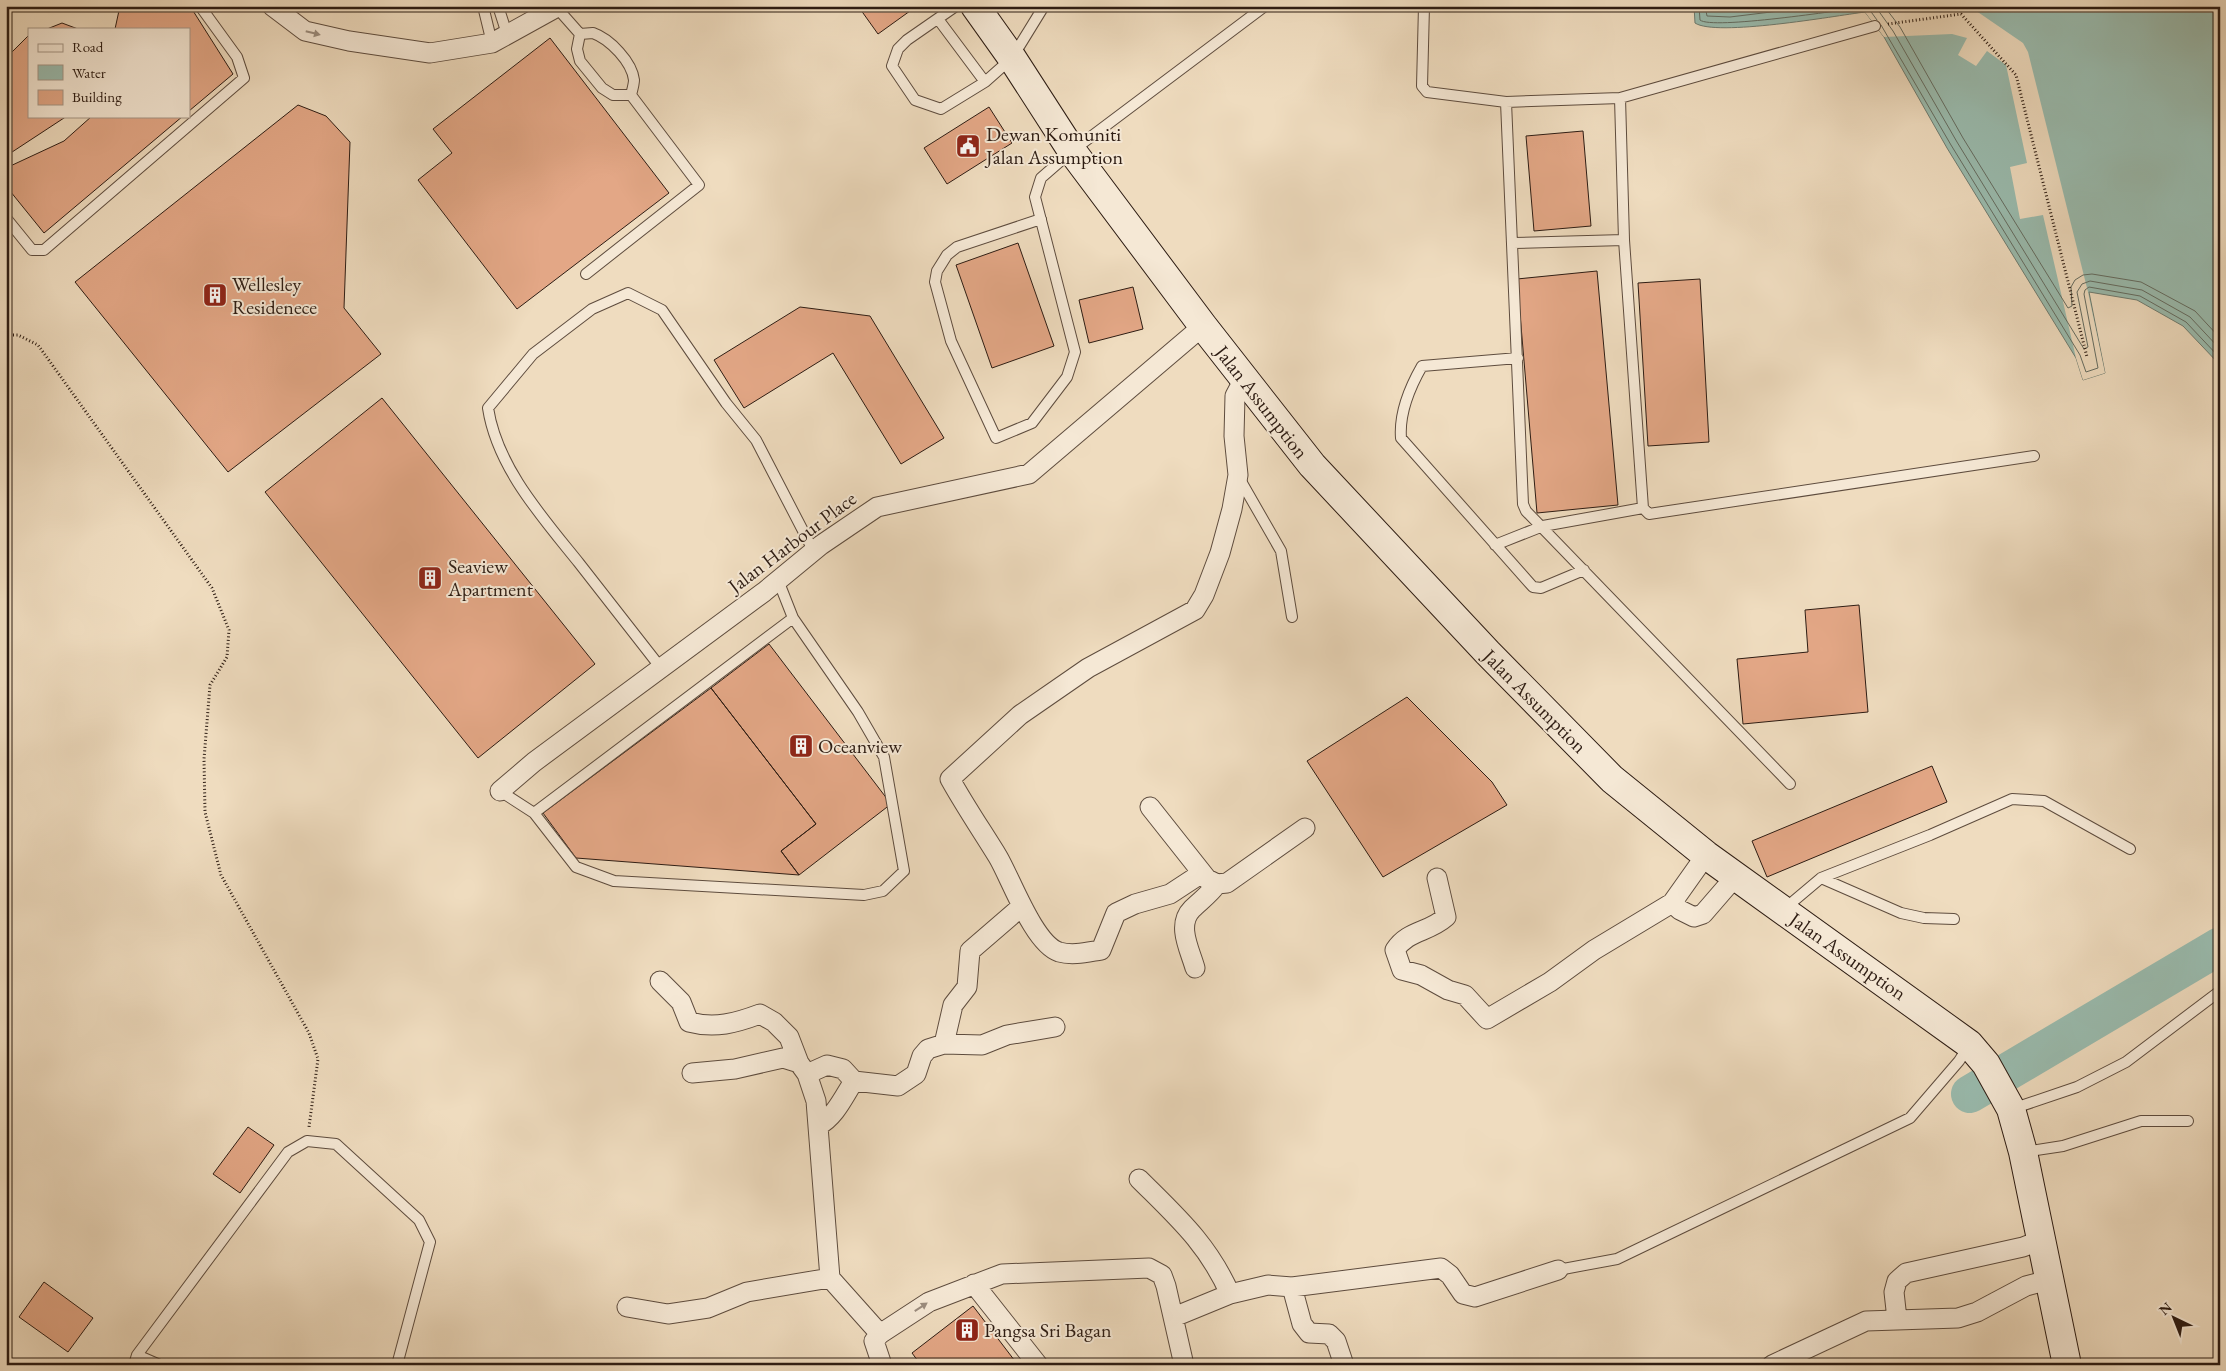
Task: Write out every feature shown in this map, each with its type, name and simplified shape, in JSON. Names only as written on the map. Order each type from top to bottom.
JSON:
[{"type":"street","points":[[272,6],[305,31],[349,41],[430,53],[499,38],[558,7]]},
{"type":"street","name":"Jalan Assumption","points":[[975,6],[1012,58],[1072,151],[1203,326],[1312,465],[1488,654],[1612,779],[1735,877],[1978,1054],[2007,1100],[2023,1152],[2037,1283],[2067,1365]]},
{"type":"street","name":"Jalan Harbour Place","points":[[500,791],[534,762],[814,552],[877,508],[1029,474],[1203,326]]},
{"type":"street","points":[[1210,878],[1170,894],[1135,904],[1116,913],[1101,950],[1079,954],[1059,952],[1048,943],[1021,907],[999,859],[966,808],[950,779],[1020,715],[1088,668],[1194,610],[1204,595],[1220,553],[1232,509],[1238,475],[1234,436],[1235,396],[1244,379]]},
{"type":"street","points":[[1150,806],[1210,878],[1227,883],[1305,828]]},
{"type":"street","points":[[1436,878],[1446,917],[1438,924],[1402,939],[1394,950],[1402,970],[1421,975],[1448,990],[1465,995],[1487,1019],[1550,982],[1594,950],[1672,903],[1706,855]]},
{"type":"street","points":[[1672,903],[1680,910],[1694,917],[1703,914],[1735,877]]},
{"type":"street","points":[[1195,968],[1184,931],[1184,920],[1210,878]]},
{"type":"street","points":[[944,1044],[953,1005],[967,987],[970,952],[1021,907]]},
{"type":"street","points":[[660,981],[681,1002],[689,1022],[704,1026],[735,1024],[760,1014],[774,1022],[789,1037],[816,1101],[830,1278],[880,1334]]},
{"type":"street","points":[[692,1073],[735,1069],[783,1058],[803,1068],[827,1065],[843,1069],[854,1081],[898,1086],[916,1074],[922,1056],[928,1049],[944,1044],[982,1045],[1007,1036],[1055,1027]]},
{"type":"street","points":[[819,1125],[827,1121],[854,1081]]},
{"type":"street","points":[[1139,1178],[1202,1244],[1221,1272],[1230,1294]]},
{"type":"street","points":[[1897,1319],[1894,1292],[1896,1281],[1906,1274],[2032,1244]]},
{"type":"street","points":[[882,1365],[874,1341],[880,1334],[929,1302],[974,1284],[1002,1274],[1149,1268],[1162,1275],[1174,1317],[1184,1365]]},
{"type":"street","points":[[1174,1317],[1230,1294],[1268,1284],[1292,1287],[1441,1268],[1450,1275],[1463,1294],[1475,1297],[1558,1270]]},
{"type":"street","points":[[627,1307],[668,1314],[708,1308],[747,1292],[830,1278]]},
{"type":"street","points":[[1772,1365],[1866,1322],[1897,1319],[1958,1318],[1977,1312],[2037,1283]]},
{"type":"street","points":[[974,1284],[1038,1365]]},
{"type":"street","points":[[1292,1287],[1302,1324],[1309,1333],[1329,1334],[1336,1341],[1344,1365]]},
{"type":"lane","points":[[6,218],[32,250],[44,250],[244,78],[237,57],[200,6]]},
{"type":"lane","points":[[483,6],[499,38]]},
{"type":"lane","points":[[498,6],[499,38]]},
{"type":"lane","points":[[956,6],[898,49],[892,66],[915,100],[941,109],[985,82],[1012,58],[1044,6]]},
{"type":"lane","points":[[1041,219],[957,247],[947,255],[937,271],[935,282],[951,341],[996,438],[1032,423],[1068,377],[1075,352],[1036,197],[1041,178],[1072,151],[1265,6]]},
{"type":"lane","points":[[1424,6],[1422,86],[1427,92],[1506,102],[1620,98],[1875,26]]},
{"type":"lane","points":[[558,7],[580,34],[577,50],[580,61],[602,88],[612,95],[631,95]]},
{"type":"lane","points":[[938,19],[985,82]]},
{"type":"lane","points":[[580,34],[594,33],[604,37],[630,66],[634,81],[631,95],[699,185],[586,274]]},
{"type":"lane","points":[[1620,98],[1624,240],[1643,508],[1649,514],[2034,456]]},
{"type":"lane","points":[[1506,102],[1523,504],[1526,510],[1790,784]]},
{"type":"lane","points":[[1513,243],[1624,240]]},
{"type":"lane","points":[[661,668],[544,522],[507,462],[491,430],[488,408],[533,354],[592,309],[628,293],[662,310],[726,403],[756,440],[814,552]]},
{"type":"lane","points":[[1518,358],[1422,366],[1406,400],[1400,426],[1401,438],[1533,587],[1541,588],[1584,570]]},
{"type":"lane","points":[[1238,475],[1281,551],[1292,617]]},
{"type":"lane","points":[[1495,545],[1543,526],[1643,508]]},
{"type":"lane","points":[[500,791],[534,813],[576,867],[614,881],[864,895],[883,891],[904,871],[884,757],[858,712],[793,618],[778,580]]},
{"type":"lane","points":[[534,813],[793,618]]},
{"type":"lane","points":[[1782,911],[1821,878],[1930,835],[2012,799],[2044,801],[2130,849]]},
{"type":"lane","points":[[1821,878],[1901,913],[1924,918],[1954,919]]},
{"type":"lane","points":[[2007,1100],[2076,1087],[2126,1062],[2220,990]]},
{"type":"lane","points":[[1558,1270],[1617,1259],[1910,1118],[1959,1061],[1978,1054]]},
{"type":"lane","points":[[2023,1152],[2062,1146],[2141,1121],[2188,1121]]},
{"type":"lane","points":[[160,1365],[135,1360],[288,1152],[307,1140],[336,1144],[419,1220],[430,1242],[397,1365]]},
{"type":"path","points":[[1875,26],[1961,14],[2016,75],[2087,357]]},
{"type":"path","points":[[6,335],[18,335],[38,345],[212,588],[229,630],[227,657],[210,685],[204,759],[205,812],[221,875],[309,1033],[318,1059],[307,1140]]},
{"type":"water","points":[[1694,6],[2220,6],[2220,365],[2183,326],[2137,300],[2089,292],[2105,373],[2083,380],[2076,358],[1947,148],[1884,37],[1865,12],[1803,21],[1726,28],[1707,27],[1695,23]]},
{"type":"pier","points":[[1969,6],[2023,43],[2028,52],[2088,292],[2105,373],[2083,380],[2076,358],[2043,215],[2020,219],[2010,167],[2027,163],[2006,65],[1987,51],[1976,66],[1958,55],[1967,38],[1952,34],[1884,37],[1865,12]]},
{"type":"building","points":[[120,6],[190,6],[233,74],[190,110],[190,28],[115,28]]},
{"type":"building","points":[[858,6],[907,6],[910,11],[878,34]]},
{"type":"building","points":[[62,23],[75,28],[50,28]]},
{"type":"building","points":[[28,36],[28,118],[64,118],[6,156],[6,58]]},
{"type":"building","points":[[550,38],[669,193],[517,309],[418,180],[452,153],[433,129]]},
{"type":"building","name":"Wellesley Residenece","points":[[298,105],[326,116],[350,142],[344,308],[381,354],[228,472],[75,282]]},
{"type":"building","name":"Dewan Komuniti Jalan Assumption","points":[[989,107],[1012,143],[947,184],[924,148]]},
{"type":"building","points":[[90,118],[181,118],[44,233],[6,186],[6,168],[64,141]]},
{"type":"building","points":[[1583,131],[1591,226],[1534,231],[1526,136]]},
{"type":"building","points":[[1018,243],[1054,346],[992,368],[956,265]]},
{"type":"building","points":[[1597,271],[1618,505],[1537,513],[1517,279]]},
{"type":"building","points":[[1700,279],[1709,442],[1648,446],[1638,283]]},
{"type":"building","points":[[1133,287],[1143,329],[1089,343],[1079,300]]},
{"type":"building","points":[[800,307],[870,316],[944,438],[901,464],[833,353],[744,408],[714,360]]},
{"type":"building","name":"Seaview Apartment","points":[[382,398],[595,664],[478,758],[265,492]]},
{"type":"building","points":[[1859,605],[1868,712],[1743,724],[1737,659],[1808,652],[1805,610]]},
{"type":"building","name":"Oceanview","points":[[769,644],[891,804],[799,875],[781,851],[816,824],[711,688]]},
{"type":"building","points":[[711,688],[816,824],[781,851],[799,875],[576,858],[543,813]]},
{"type":"building","points":[[1407,697],[1492,782],[1507,805],[1383,877],[1307,761]]},
{"type":"building","points":[[1932,766],[1947,802],[1767,877],[1752,841]]},
{"type":"building","points":[[248,1127],[274,1145],[240,1193],[213,1174]]},
{"type":"building","points":[[44,1282],[93,1318],[68,1352],[19,1317]]},
{"type":"building","name":"Pangsa Sri Bagan","points":[[973,1306],[1018,1365],[921,1365],[912,1353]]},
{"type":"waterway","points":[[1970,1094],[2220,946]]},
{"type":"place","name":"Dewan Komuniti Jalan Assumption","points":[[968,146]]},
{"type":"place","name":"Wellesley Residenece","points":[[215,295]]},
{"type":"place","name":"Seaview Apartment","points":[[430,578]]},
{"type":"place","name":"Oceanview","points":[[801,746]]},
{"type":"place","name":"Pangsa Sri Bagan","points":[[967,1330]]}]
